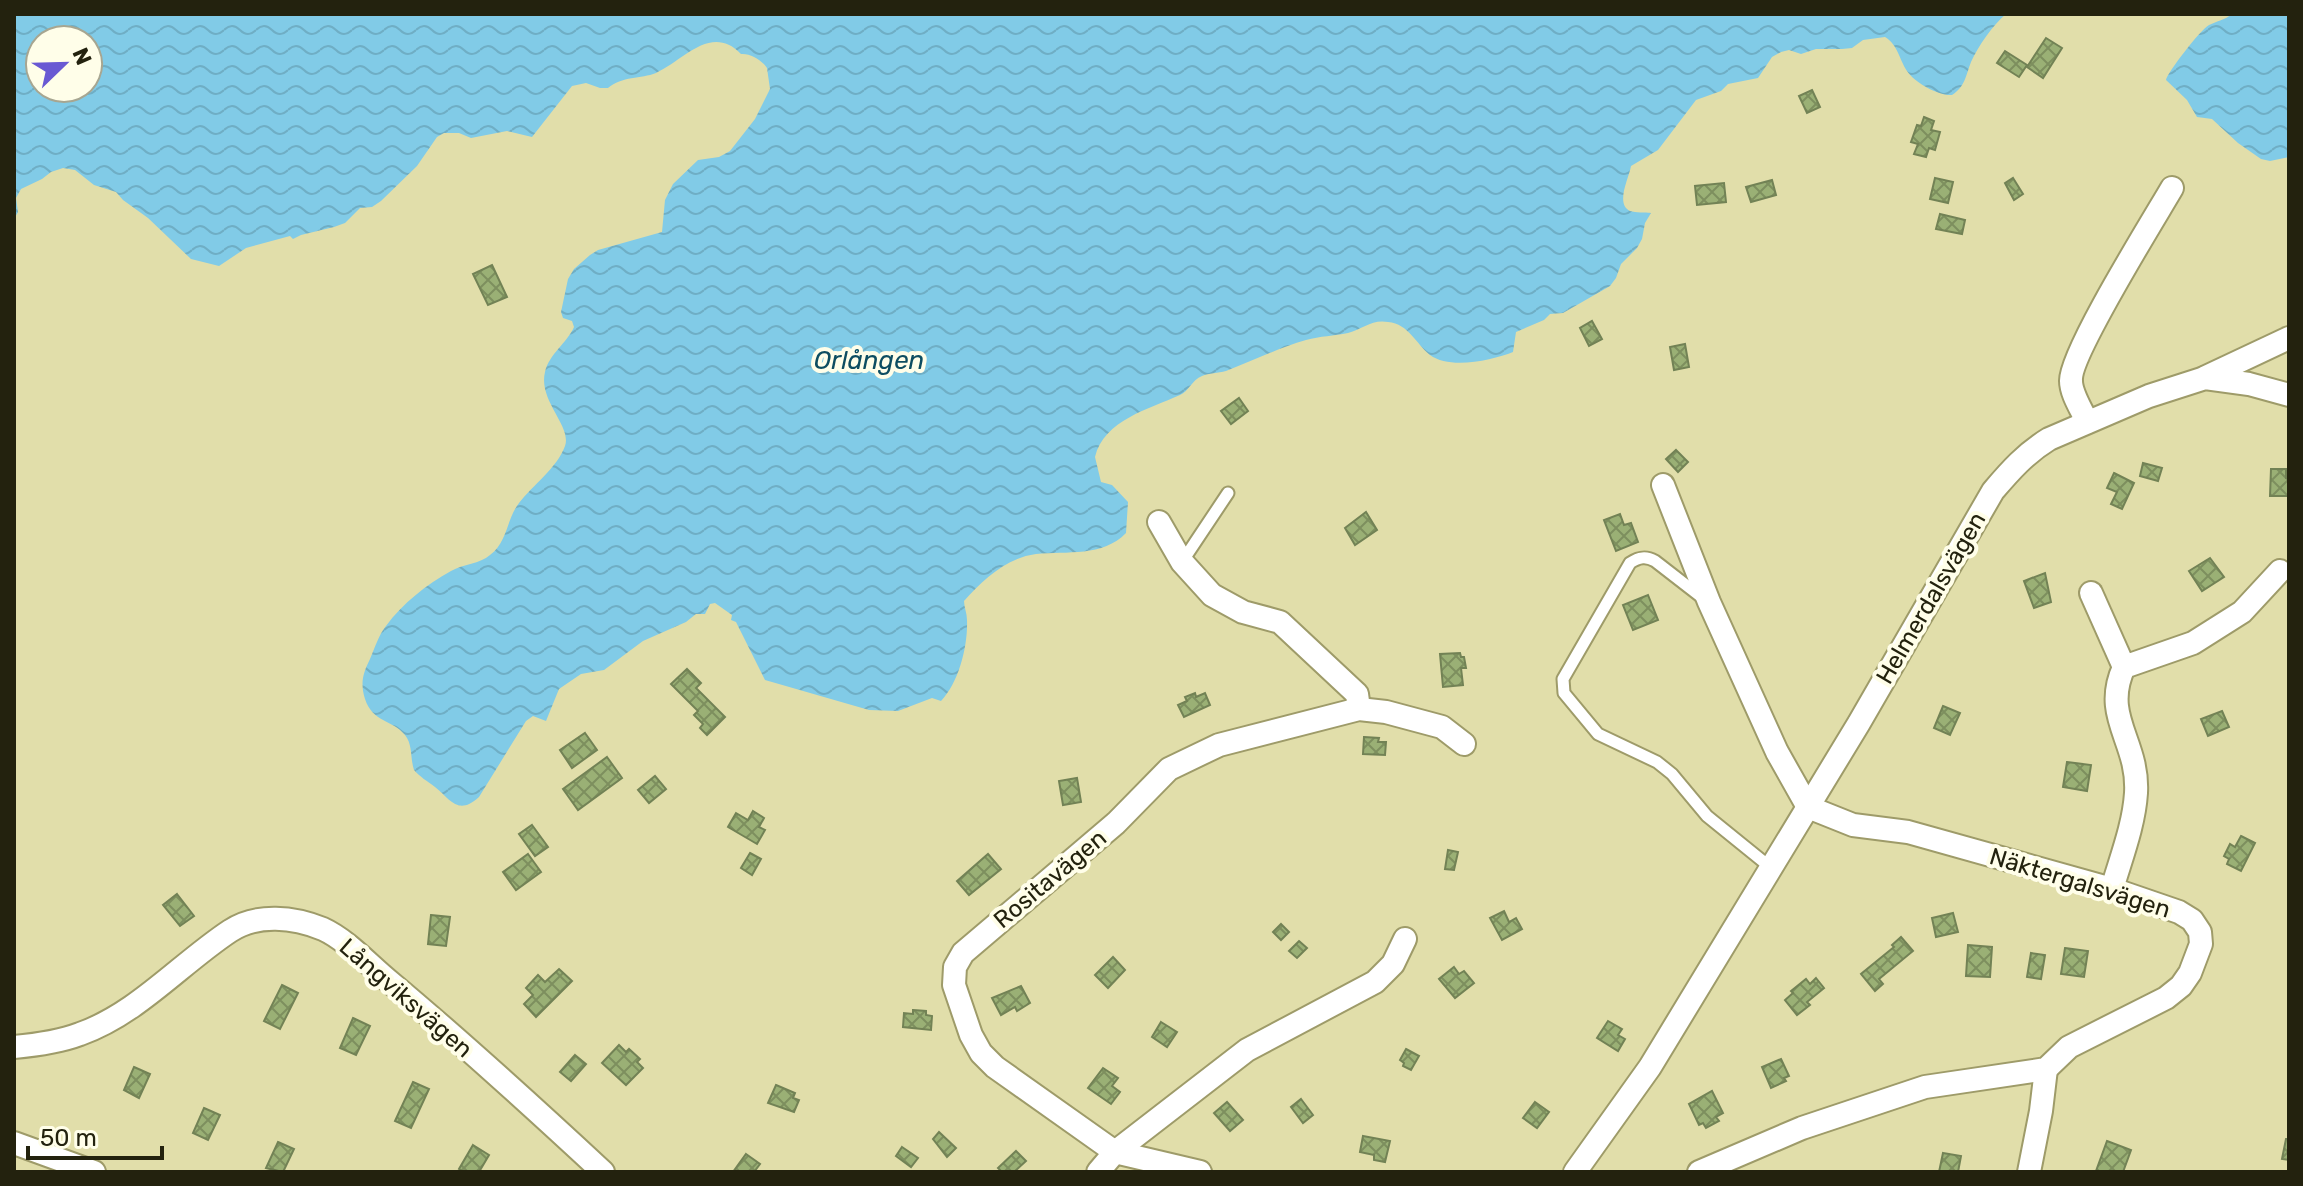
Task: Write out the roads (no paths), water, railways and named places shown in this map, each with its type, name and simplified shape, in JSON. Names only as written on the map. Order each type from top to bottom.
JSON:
[{"type":"street","points":[[2087,422],[2070,382],[2074,365],[2172,188]]},
{"type":"street","points":[[2205,378],[2289,338]]},
{"type":"street","name":"Helmerdalsvägen","points":[[1575,1172],[1650,1067],[1808,807],[1993,491],[2031,450],[2087,422],[2178,384],[2205,378],[2249,384],[2289,395]]},
{"type":"street","points":[[1663,485],[1709,602],[1777,752],[1808,807]]},
{"type":"street","points":[[1159,522],[1182,562],[1212,595],[1243,612],[1280,622],[1357,694],[1359,709]]},
{"type":"street","points":[[2112,889],[2133,817],[2136,792],[2132,758],[2116,710],[2116,685],[2124,667],[2193,643],[2242,612],[2280,571]]},
{"type":"street","points":[[2091,593],[2124,667]]},
{"type":"street","name":"Rositavägen","points":[[1200,1172],[1115,1152],[995,1067],[981,1053],[971,1035],[954,985],[955,967],[963,953],[1116,823],[1169,769],[1219,745],[1359,709],[1386,712],[1442,727],[1464,744]]},
{"type":"street","name":"Näktergalsvägen","points":[[1808,807],[1853,825],[1908,832],[2112,889],[2179,912],[2192,920],[2200,932],[2201,944],[2199,956],[2181,986],[2166,998],[2069,1047],[2046,1069]]},
{"type":"street","name":"Långviksvägen","points":[[14,1047],[64,1040],[83,1033],[131,1006],[232,930],[259,921],[296,920],[332,934],[440,1025],[603,1172]]},
{"type":"street","points":[[1098,1172],[1115,1152],[1247,1050],[1375,982],[1393,964],[1405,939]]},
{"type":"street","points":[[1699,1172],[1802,1128],[1925,1087],[2046,1069],[2029,1172]]},
{"type":"street","points":[[14,1143],[63,1166],[94,1172]]},
{"type":"lane","points":[[1182,562],[1228,493]]},
{"type":"lane","points":[[1709,602],[1655,561],[1648,557],[1637,558],[1630,563],[1563,679],[1564,693],[1598,734],[1657,762],[1672,774],[1707,816],[1770,867]]},
{"type":"water","name":"Orlången","points":[[14,14],[2006,14],[1982,43],[1962,84],[1952,95],[1933,91],[1915,80],[1893,44],[1885,37],[1863,40],[1852,48],[1816,49],[1801,54],[1789,50],[1781,52],[1772,57],[1758,78],[1728,84],[1721,91],[1696,100],[1658,150],[1631,166],[1623,197],[1626,208],[1651,213],[1642,239],[1621,264],[1616,278],[1610,286],[1563,313],[1550,314],[1544,320],[1516,332],[1513,352],[1460,363],[1438,360],[1401,326],[1377,322],[1348,333],[1306,340],[1226,371],[1202,376],[1183,393],[1129,417],[1108,434],[1095,457],[1101,482],[1112,485],[1128,502],[1126,533],[1117,541],[1096,549],[1025,556],[1005,565],[979,585],[964,601],[967,620],[964,652],[953,684],[941,701],[932,698],[898,711],[869,710],[765,680],[736,622],[731,620],[732,615],[715,603],[710,604],[705,614],[696,614],[686,622],[643,641],[604,670],[581,674],[559,689],[546,721],[533,716],[526,721],[479,797],[472,803],[460,806],[414,770],[405,735],[368,707],[363,688],[366,669],[383,630],[407,602],[442,576],[481,560],[496,549],[519,503],[561,454],[566,438],[544,383],[550,360],[574,327],[572,321],[563,318],[561,312],[568,279],[574,269],[598,250],[662,232],[665,200],[673,184],[698,160],[719,157],[730,151],[755,119],[770,89],[765,65],[730,45],[708,43],[650,75],[619,81],[608,88],[586,83],[572,86],[532,137],[507,131],[471,138],[459,133],[444,133],[437,137],[417,166],[381,201],[372,207],[360,208],[345,223],[293,239],[290,236],[246,248],[219,266],[191,259],[116,192],[94,185],[75,170],[63,168],[51,172],[21,189],[16,198],[18,212],[14,219]]},
{"type":"water","points":[[2232,14],[2289,14],[2289,157],[2270,161],[2261,159],[2212,119],[2197,117],[2187,100],[2166,80],[2205,28]]}]
